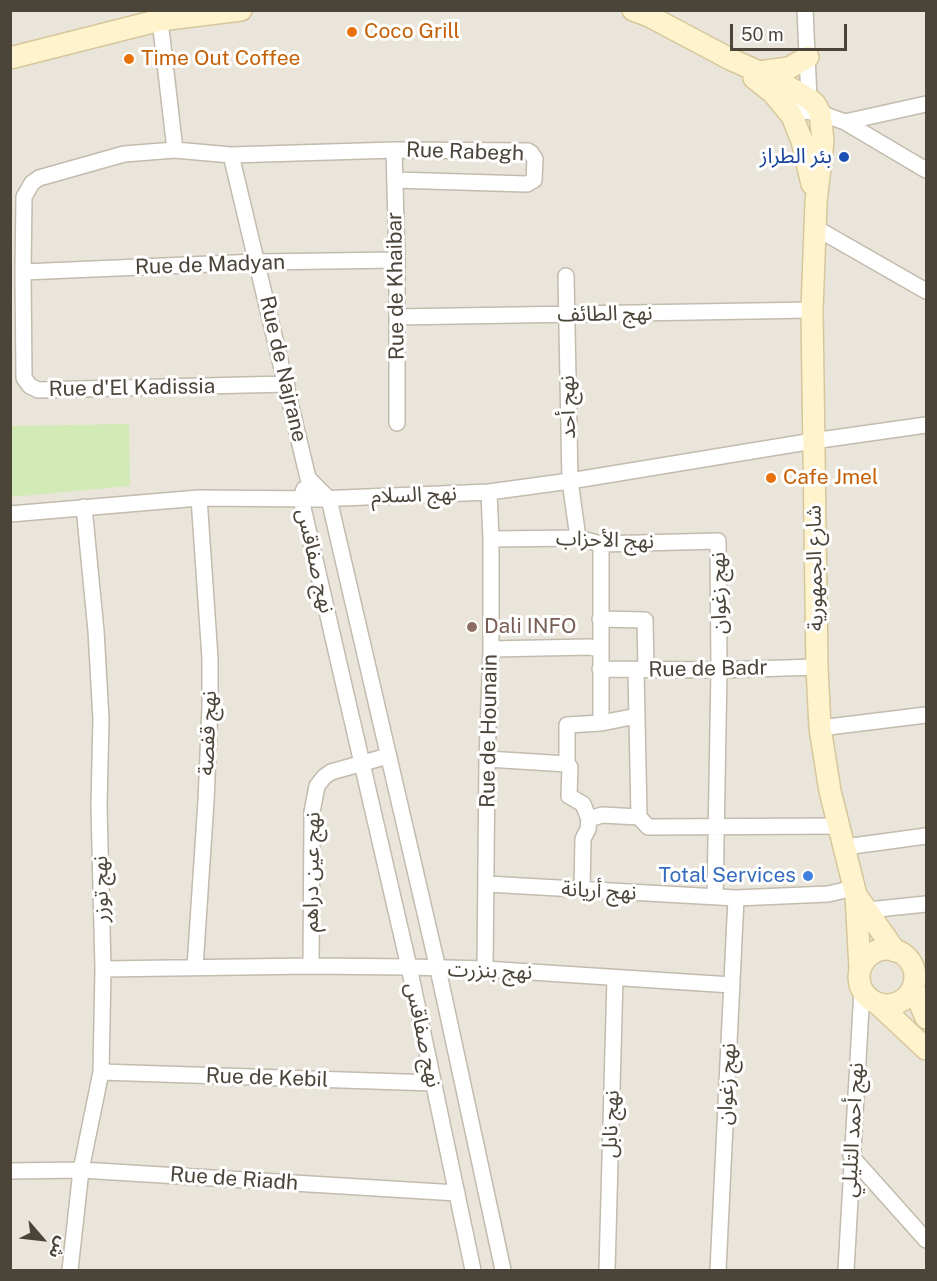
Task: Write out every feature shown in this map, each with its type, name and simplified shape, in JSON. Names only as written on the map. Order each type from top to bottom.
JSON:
[{"type":"main road","points":[[10,58],[160,20],[241,10]]},
{"type":"main road","points":[[643,12],[759,72],[815,106],[823,141],[816,202]]},
{"type":"main road","points":[[759,72],[789,68],[808,57]]},
{"type":"main road","points":[[730,59],[773,93],[788,109],[802,141],[816,202]]},
{"type":"main road","name":"شارع الجمهورية","points":[[816,202],[812,310],[817,667],[820,728],[830,791],[859,898]]},
{"type":"main road","points":[[859,898],[896,951],[908,959],[918,983],[927,1018]]},
{"type":"main road","points":[[859,898],[862,990],[927,1049]]},
{"type":"main road","points":[[860,969],[864,961],[878,951],[896,951]]},
{"type":"main road","points":[[878,1004],[895,1004],[909,994],[918,983]]},
{"type":"street","points":[[805,10],[808,57],[815,106]]},
{"type":"street","points":[[160,20],[176,150]]},
{"type":"street","points":[[845,122],[927,104]]},
{"type":"street","points":[[788,109],[815,106],[927,170]]},
{"type":"street","name":"Rue d'El Kadissia","points":[[231,155],[176,150],[124,154],[39,178],[32,183],[24,197],[22,272],[24,378],[30,386],[38,390],[287,384]]},
{"type":"street","name":"Rue Rabegh","points":[[231,155],[394,150],[528,151],[535,159],[534,180],[527,184],[394,180]]},
{"type":"street","name":"Rue de Khaibar","points":[[394,150],[398,423]]},
{"type":"street","name":"Rue de Najrane","points":[[231,155],[308,478]]},
{"type":"street","points":[[816,228],[927,291]]},
{"type":"street","name":"Rue de Madyan","points":[[22,272],[257,262],[397,260]]},
{"type":"street","name":"نهج أحد","points":[[566,276],[570,481],[578,538]]},
{"type":"street","name":"نهج الطائف","points":[[397,317],[812,310]]},
{"type":"street","name":"نهج السلام","points":[[10,514],[199,498],[329,499],[489,492],[927,425]]},
{"type":"street","name":"نهج صفاقس","points":[[473,1270],[409,967],[301,499],[308,478],[329,499],[438,969],[503,1270]]},
{"type":"street","name":"Rue de Hounain","points":[[485,969],[487,759],[492,649],[489,492]]},
{"type":"street","name":"نهج قفصة","points":[[195,967],[210,707],[210,658],[199,498]]},
{"type":"street","name":"نهج توزر","points":[[70,1270],[81,1170],[101,1072],[103,969],[99,806],[100,708],[96,631],[84,507]]},
{"type":"street","name":"نهج الأحزاب","points":[[491,539],[578,538],[601,544],[718,541]]},
{"type":"street","name":"نهج زغوان","points":[[715,897],[720,670],[718,541]]},
{"type":"street","points":[[601,544],[601,723]]},
{"type":"street","points":[[600,619],[645,620],[637,716],[639,817],[648,827],[839,826]]},
{"type":"street","points":[[492,649],[589,647],[600,649]]},
{"type":"street","name":"Rue de Badr","points":[[600,669],[720,670],[817,667]]},
{"type":"street","points":[[820,728],[927,715]]},
{"type":"street","points":[[582,890],[583,839],[588,829],[589,819],[583,804],[569,796],[570,767],[567,764],[567,725],[601,723],[637,716]]},
{"type":"street","name":"نهج عين دراهم","points":[[311,966],[314,795],[324,777],[331,772],[388,756]]},
{"type":"street","points":[[487,759],[567,764]]},
{"type":"street","points":[[589,819],[602,816],[639,817]]},
{"type":"street","points":[[845,846],[927,836]]},
{"type":"street","name":"نهج أريانة","points":[[487,884],[736,898],[828,894],[927,904]]},
{"type":"street","name":"نهج زغوان","points":[[718,1270],[736,898]]},
{"type":"street","name":"نهج بنزرت","points":[[103,969],[409,967],[485,969],[732,985]]},
{"type":"street","name":"نهج نابل","points":[[607,1270],[615,978]]},
{"type":"street","name":"نهج أحمد التليلي","points":[[846,1270],[862,990]]},
{"type":"street","name":"Rue de Kebil","points":[[101,1072],[434,1083]]},
{"type":"street","points":[[851,1156],[927,1240]]},
{"type":"street","name":"Rue de Riadh","points":[[10,1171],[81,1170],[457,1193]]},
{"type":"shaded area","points":[[11,11],[926,11],[926,1270],[11,1270]]},
{"type":"green space","points":[[129,424],[130,486],[11,497],[11,426]]},
{"type":"place","name":"Coco Grill","points":[[352,32]]},
{"type":"place","name":"Time Out Coffee","points":[[129,59]]},
{"type":"place","name":"بئر الطراز","points":[[844,157]]},
{"type":"place","name":"Cafe Jmel","points":[[771,478]]},
{"type":"place","name":"Dali INFO","points":[[472,627]]},
{"type":"place","name":"Total Services","points":[[808,876]]}]
